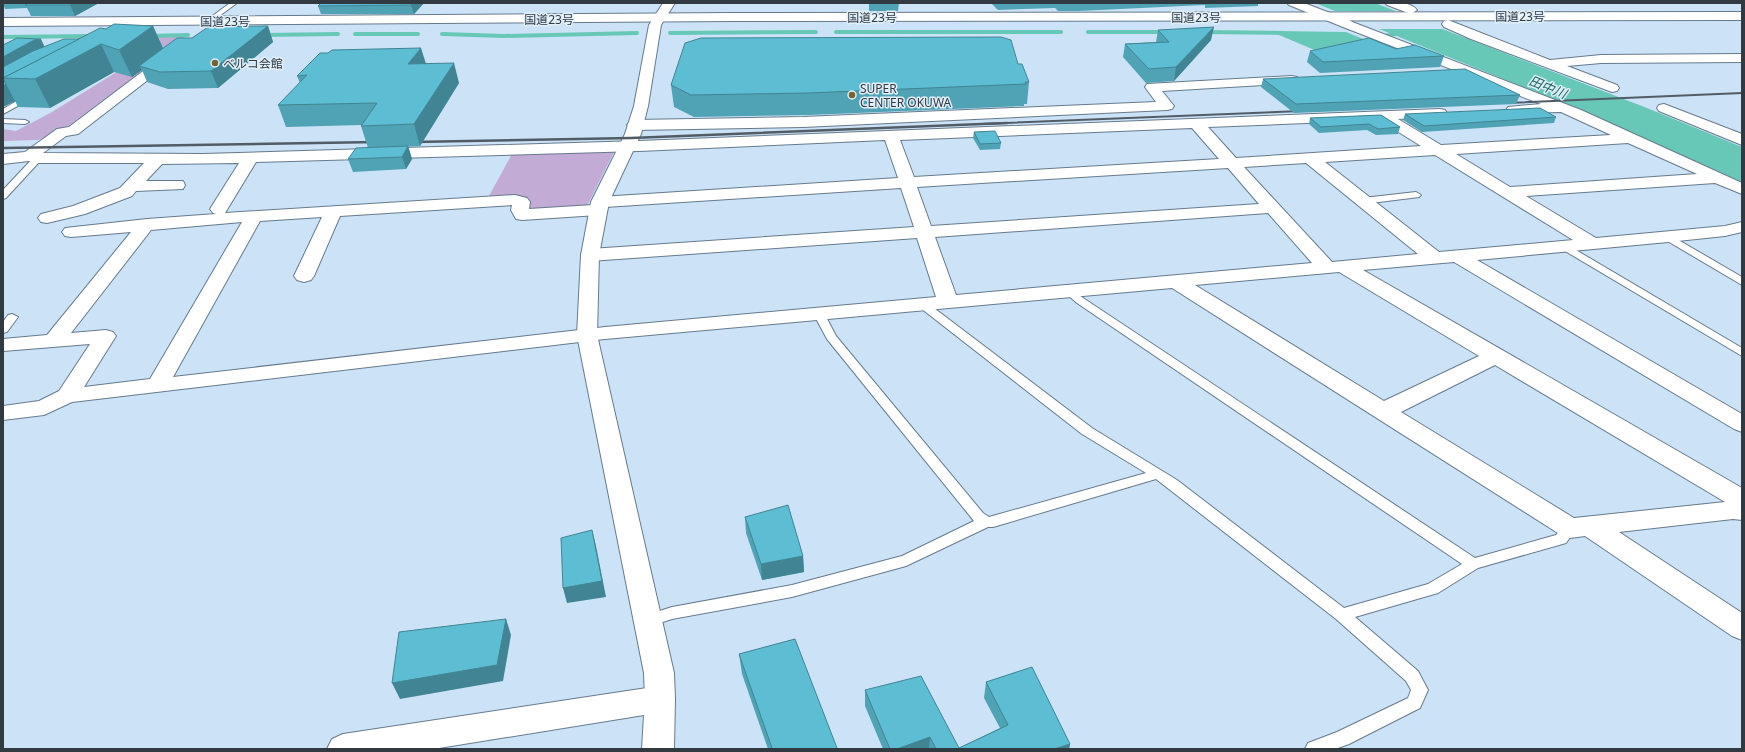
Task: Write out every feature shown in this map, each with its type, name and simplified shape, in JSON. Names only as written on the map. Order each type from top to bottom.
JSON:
[{"type":"main road","points":[[658,749],[660,699],[659,673],[587,335],[590,291],[590,255],[599,206],[629,146],[636,125],[657,22],[669,3]]},
{"type":"main road","points":[[1293,3],[1330,16],[1465,71],[1528,93],[1742,189]]},
{"type":"main road","points":[[1391,3],[1416,13]]},
{"type":"main road","name":"国道23号","points":[[3,30],[1330,16],[1416,13],[1742,16]]},
{"type":"main road","name":"国道23号","points":[[3,22],[207,27]]},
{"type":"main road","name":"国道23号","points":[[657,22],[1742,24]]},
{"type":"main road","points":[[1445,24],[1612,88]]},
{"type":"main road","points":[[34,157],[62,132],[73,131],[178,52]]},
{"type":"main road","points":[[1548,64],[1601,59],[1742,58]]},
{"type":"main road","points":[[1434,73],[1465,71]]},
{"type":"main road","points":[[636,125],[803,122],[1168,106],[1152,87],[1309,79]]},
{"type":"main road","points":[[1498,111],[1561,108]]},
{"type":"main road","points":[[1664,108],[1742,140]]},
{"type":"main road","points":[[3,158],[34,157],[157,159],[629,146],[1451,112]]},
{"type":"main road","points":[[1381,115],[1591,243]]},
{"type":"main road","points":[[1195,122],[1272,208],[1334,267],[1496,356],[1742,500]]},
{"type":"main road","points":[[891,135],[948,302]]},
{"type":"main road","points":[[72,232],[255,215],[515,200],[520,202],[520,210],[522,215],[599,206],[907,184],[1630,138]]},
{"type":"main road","points":[[219,209],[252,157]]},
{"type":"main road","points":[[1310,158],[1435,258]]},
{"type":"main road","points":[[47,218],[94,204],[126,192],[157,159]]},
{"type":"main road","points":[[1507,192],[1719,178]]},
{"type":"main road","points":[[131,186],[177,185]]},
{"type":"main road","points":[[590,255],[1272,208]]},
{"type":"main road","points":[[304,276],[334,210]]},
{"type":"main road","points":[[159,385],[165,370],[255,215]]},
{"type":"main road","points":[[54,340],[147,224]]},
{"type":"main road","points":[[3,413],[44,408],[67,396],[587,335],[1668,237],[1725,231],[1742,227]]},
{"type":"main road","points":[[1458,256],[1742,424]]},
{"type":"main road","points":[[1176,282],[1383,411],[1580,527],[1742,628]]},
{"type":"main road","points":[[3,345],[106,336],[67,396]]},
{"type":"main road","points":[[1383,411],[1496,356]]},
{"type":"main road","points":[[1580,527],[1733,510],[1742,511]]},
{"type":"main road","points":[[343,749],[660,699]]},
{"type":"lane","points":[[207,27],[234,3]]},
{"type":"lane","points":[[3,112],[38,93]]},
{"type":"lane","points":[[3,121],[25,122]]},
{"type":"lane","points":[[3,196],[34,157]]},
{"type":"lane","points":[[1363,201],[1416,196]]},
{"type":"lane","points":[[1668,237],[1742,282]]},
{"type":"lane","points":[[1564,246],[1742,353]]},
{"type":"lane","points":[[1068,291],[1080,301],[1473,564]]},
{"type":"lane","points":[[922,304],[1088,431],[1172,483],[1342,615],[1412,676],[1420,690],[1414,703],[1343,738],[1314,749]]},
{"type":"lane","points":[[819,313],[823,324],[831,337],[978,517],[986,522]]},
{"type":"lane","points":[[3,330],[12,317]]},
{"type":"lane","points":[[647,621],[672,613],[792,591],[906,560],[986,522],[993,522],[1158,474]]},
{"type":"lane","points":[[1342,615],[1433,589],[1473,564],[1561,539],[1580,527]]},
{"type":"shaded area","points":[[139,37],[184,37],[185,39],[62,131],[38,140],[3,141],[3,129],[16,131],[52,112],[149,52]]},
{"type":"shaded area","points":[[513,152],[614,152],[587,206],[531,211],[526,207],[528,199],[524,196],[491,198],[489,196]]},
{"type":"water","name":"田中川","points":[[1315,3],[1375,3],[1647,108],[1742,147],[1742,182],[1585,112]]},
{"type":"water","points":[[1275,31],[1346,32],[1366,40],[1324,54],[1279,35]]},
{"type":"pier","points":[[1329,11],[1401,11],[1447,29],[1374,29]]},
{"type":"building","points":[[28,3],[73,3],[70,5],[25,5]]},
{"type":"building","points":[[321,3],[413,3],[411,5],[318,6]]},
{"type":"building","points":[[114,24],[153,26],[119,50],[101,44],[35,79],[3,78],[100,28],[106,29]]},
{"type":"building","points":[[268,26],[211,71],[160,72],[139,66],[177,38],[192,38],[208,27]]},
{"type":"building","points":[[1214,27],[1176,67],[1149,69],[1125,44],[1169,42],[1158,30]]},
{"type":"building","points":[[1001,37],[1011,40],[1018,64],[1022,64],[1029,82],[1025,82],[1026,84],[808,93],[691,95],[671,85],[685,43],[701,38]]},
{"type":"building","points":[[17,38],[41,39],[34,40],[3,57],[3,45]]},
{"type":"building","points":[[1369,38],[1396,49],[1415,45],[1444,56],[1323,62],[1310,51]]},
{"type":"building","points":[[64,39],[79,39],[3,78],[3,67],[33,51]]},
{"type":"building","points":[[421,48],[408,64],[454,63],[414,124],[361,126],[377,103],[278,105],[307,75],[297,76],[320,53],[328,53],[332,50]]},
{"type":"building","points":[[1465,69],[1520,95],[1296,104],[1263,79]]},
{"type":"building","points":[[3,79],[6,84],[3,86]]},
{"type":"building","points":[[1540,108],[1556,117],[1424,126],[1405,114]]},
{"type":"building","points":[[1381,115],[1400,127],[1378,129],[1369,124],[1321,127],[1310,118]]},
{"type":"building","points":[[995,131],[1001,143],[980,144],[974,132]]},
{"type":"building","points":[[408,146],[402,157],[348,159],[356,148]]},
{"type":"building","points":[[788,505],[803,556],[761,564],[745,517]]},
{"type":"building","points":[[592,530],[602,581],[563,588],[561,538]]},
{"type":"building","points":[[506,619],[497,665],[392,683],[399,632]]},
{"type":"building","points":[[795,639],[837,749],[768,749],[772,748],[739,654]]},
{"type":"building","points":[[1032,667],[1070,744],[1054,749],[936,749],[930,737],[897,749],[890,749],[865,690],[921,676],[959,748],[1008,725],[986,682]]},
{"type":"waterway","points":[[670,33],[816,32]]},
{"type":"waterway","points":[[836,32],[1061,32]]},
{"type":"waterway","points":[[1088,32],[1165,32]]},
{"type":"waterway","points":[[1204,32],[1285,33]]},
{"type":"waterway","points":[[442,34],[504,36],[637,33]]},
{"type":"waterway","points":[[1384,36],[1402,33]]},
{"type":"waterway","points":[[262,35],[338,34]]},
{"type":"waterway","points":[[355,34],[418,34]]},
{"type":"waterway","points":[[148,36],[188,35]]},
{"type":"waterway","points":[[3,37],[93,36]]},
{"type":"railway","points":[[1506,103],[1742,93]]},
{"type":"railway","points":[[986,124],[1302,111]]},
{"type":"railway","points":[[986,124],[1007,123]]},
{"type":"railway","points":[[413,142],[631,138],[986,124]]},
{"type":"railway","points":[[3,148],[377,142]]},
{"type":"place","name":"ベルコ会館","points":[[215,63]]},
{"type":"place","name":"SUPER CENTER OKUWA","points":[[852,95]]}]
